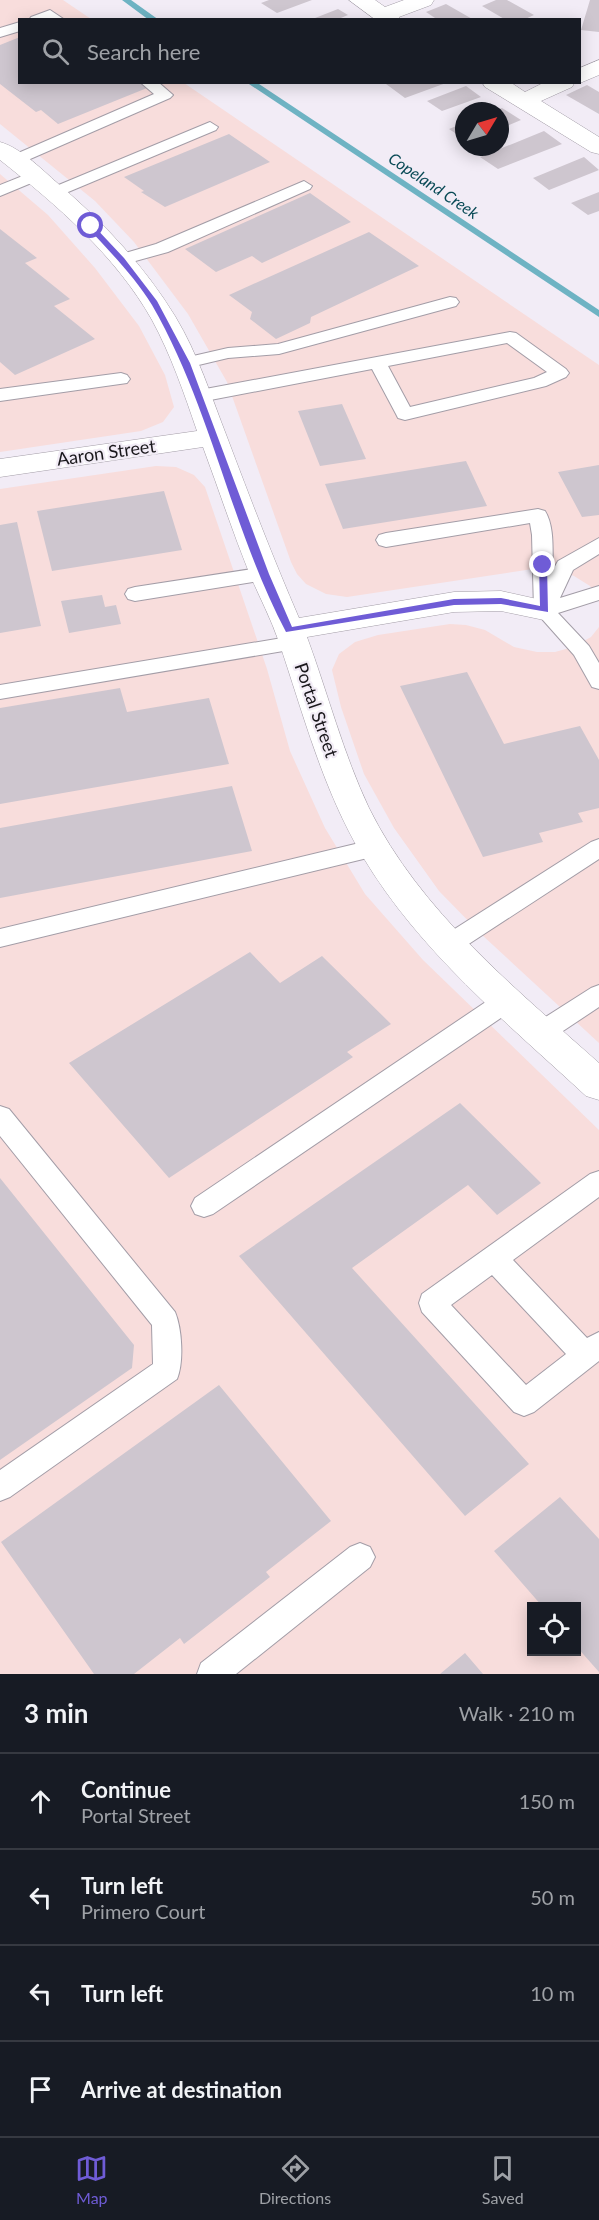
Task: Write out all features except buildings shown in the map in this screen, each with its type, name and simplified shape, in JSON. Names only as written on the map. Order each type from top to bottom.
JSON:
[{"type":"street","points":[[360,0],[388,17],[423,0]]},
{"type":"street","points":[[581,75],[599,67]]},
{"type":"street","points":[[497,84],[599,147]]},
{"type":"street","points":[[523,101],[560,84]]},
{"type":"street","name":"Portal Street","points":[[26,169],[91,226],[121,260],[154,302],[186,363],[265,574],[292,637],[339,775],[354,811],[375,848],[402,888],[450,944],[599,1085]]},
{"type":"street","name":"Aaron Street","points":[[0,468],[213,436]]},
{"type":"street","points":[[292,637],[454,602],[501,601],[544,610]]},
{"type":"lane","points":[[41,18],[50,14],[55,18]]},
{"type":"lane","points":[[0,33],[18,27]]},
{"type":"lane","points":[[0,191],[26,169],[165,95],[150,84]]},
{"type":"lane","points":[[26,169],[210,127]]},
{"type":"lane","points":[[121,260],[162,248],[304,186]]},
{"type":"lane","points":[[186,363],[228,353],[279,348],[450,302]]},
{"type":"lane","points":[[200,396],[510,337],[560,374],[540,382],[405,414],[378,363]]},
{"type":"lane","points":[[0,395],[121,379]]},
{"type":"lane","points":[[386,540],[538,515],[542,535],[544,610],[582,651],[599,682]]},
{"type":"lane","points":[[544,610],[565,566],[599,545]]},
{"type":"lane","points":[[135,594],[265,574]]},
{"type":"lane","points":[[544,610],[599,593]]},
{"type":"lane","points":[[0,692],[292,637]]},
{"type":"lane","points":[[0,938],[375,848]]},
{"type":"lane","points":[[450,944],[599,848]]},
{"type":"lane","points":[[542,1032],[599,995]]},
{"type":"lane","points":[[204,1206],[508,1000]]},
{"type":"lane","points":[[0,1117],[165,1321],[167,1370],[0,1487]]},
{"type":"lane","points":[[494,1258],[592,1350],[524,1403],[432,1303],[494,1258],[599,1182]]},
{"type":"lane","points":[[212,1674],[360,1557]]},
{"type":"shaded area","points":[[0,0],[63,0],[90,18],[18,18],[18,84],[185,84],[599,365],[599,599],[590,586],[574,576],[557,570],[539,568],[347,597],[326,594],[306,584],[297,574],[291,562],[227,382],[188,314],[134,242],[95,201],[0,124]]},
{"type":"shaded area","points":[[0,174],[48,215],[95,268],[139,326],[165,375],[174,407],[163,422],[141,431],[0,452]]},
{"type":"shaded area","points":[[156,466],[176,467],[194,475],[205,487],[267,669],[290,751],[325,828],[365,894],[423,960],[599,1130],[599,1674],[0,1674],[0,489]]},
{"type":"shaded area","points":[[450,624],[485,630],[514,647],[537,652],[555,652],[573,647],[591,637],[599,627],[599,1043],[481,934],[439,891],[394,828],[364,774],[341,707],[332,670],[339,654],[355,642],[378,635]]},
{"type":"waterway","name":"Copeland Creek","points":[[126,0],[152,18]]},
{"type":"waterway","name":"Copeland Creek","points":[[253,84],[599,314]]},
{"type":"route","points":[[91,226],[154,302],[186,363],[265,574],[290,630],[454,602],[501,601],[544,610],[543,565]]}]
